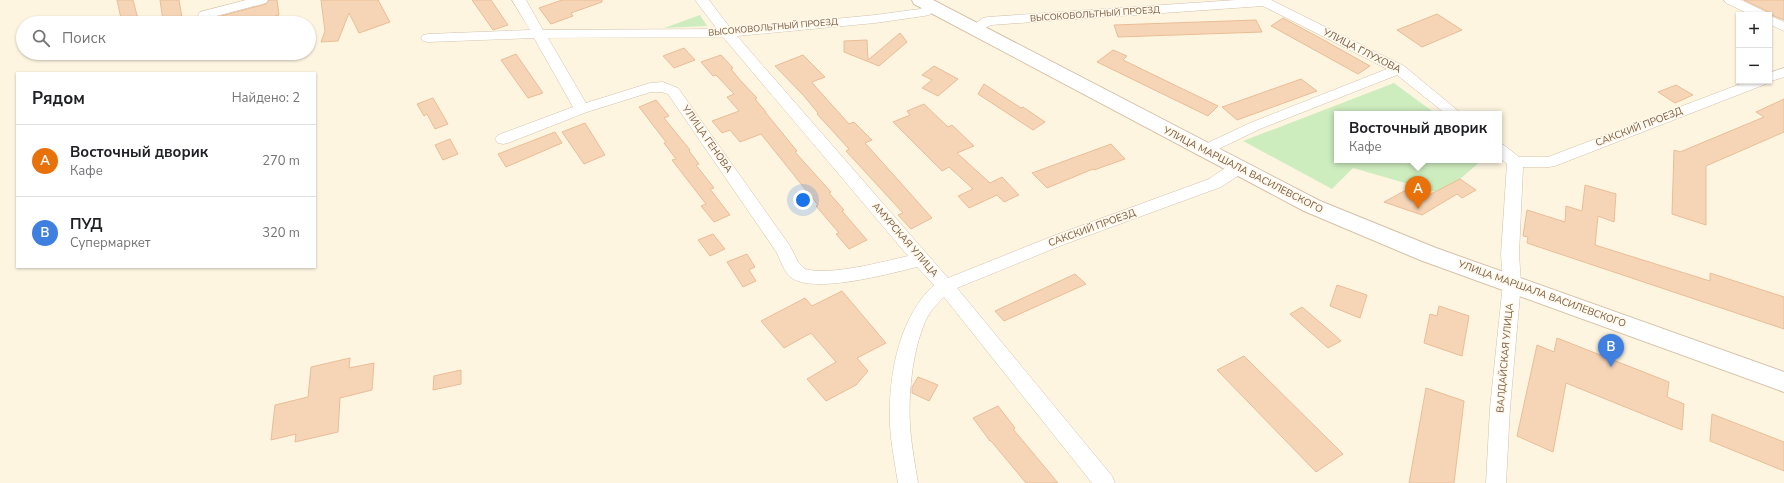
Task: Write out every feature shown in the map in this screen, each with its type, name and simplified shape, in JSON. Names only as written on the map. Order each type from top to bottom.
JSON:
[{"type":"main road","name":"УЛИЦА МАРШАЛА ВАСИЛЕВСКОГО","points":[[926,3],[1293,197],[1358,226],[1428,254],[1784,382]]},
{"type":"street","points":[[201,0],[204,16]]},
{"type":"street","points":[[214,16],[261,0]]},
{"type":"street","points":[[519,0],[582,109]]},
{"type":"street","name":"АМУРСКАЯ УЛИЦА","points":[[702,0],[727,33],[921,260],[945,286],[1105,483]]},
{"type":"street","points":[[1731,0],[1755,12]]},
{"type":"street","name":"ВЫСОКОВОЛЬТНЫЙ ПРОЕЗД","points":[[975,29],[988,21],[1263,1]]},
{"type":"street","name":"УЛИЦА ГЛУХОВА","points":[[1263,1],[1399,69],[1451,111]]},
{"type":"street","name":"ВЫСОКОВОЛЬТНЫЙ ПРОЕЗД","points":[[428,38],[540,34],[727,33],[875,19],[924,12],[926,3]]},
{"type":"street","points":[[1772,21],[1784,27]]},
{"type":"street","points":[[1204,150],[1255,126],[1399,69]]},
{"type":"street","points":[[1772,77],[1784,72]]},
{"type":"street","name":"САКСКИЙ ПРОЕЗД","points":[[1515,162],[1549,162],[1753,84]]},
{"type":"street","name":"УЛИЦА ГЕНОВА","points":[[503,139],[582,109],[650,88],[663,87],[673,90],[784,250],[794,268],[800,274],[813,278],[830,277],[921,260]]},
{"type":"street","points":[[1502,151],[1515,162]]},
{"type":"street","name":"ВАЛДАЙСКАЯ УЛИЦА","points":[[1496,483],[1500,408],[1512,283],[1510,254],[1515,162]]},
{"type":"street","name":"САКСКИЙ ПРОЕЗД","points":[[945,286],[1059,240],[1215,183],[1238,168]]},
{"type":"street","points":[[908,483],[900,416],[905,370],[911,339],[920,313],[932,298],[945,286]]},
{"type":"green space","points":[[700,15],[707,26],[664,28]]},
{"type":"green space","points":[[1394,83],[1432,111],[1334,111],[1334,163],[1479,163],[1443,194],[1353,168],[1332,189],[1243,141]]},
{"type":"building","points":[[117,0],[133,0],[137,16],[120,16]]},
{"type":"building","points":[[160,0],[179,0],[182,16],[162,16]]},
{"type":"building","points":[[269,0],[277,0],[279,15],[221,16],[266,4]]},
{"type":"building","points":[[321,0],[378,0],[390,22],[359,33],[349,13],[338,41],[321,42],[325,31]]},
{"type":"building","points":[[472,0],[491,0],[508,25],[493,30]]},
{"type":"building","points":[[562,0],[602,0],[602,2],[571,13],[573,16],[551,24],[539,8]]},
{"type":"building","points":[[1744,0],[1784,0],[1784,20],[1772,15],[1772,12]]},
{"type":"building","points":[[1437,14],[1462,30],[1422,47],[1397,30]]},
{"type":"building","points":[[1283,18],[1370,66],[1358,74],[1271,26]]},
{"type":"building","points":[[1256,20],[1262,32],[1118,37],[1114,25]]},
{"type":"building","points":[[900,33],[907,42],[879,66],[844,52],[844,41],[867,40],[868,60]]},
{"type":"building","points":[[684,48],[695,60],[674,68],[663,56]]},
{"type":"building","points":[[1113,50],[1127,56],[1123,60],[1218,106],[1208,116],[1097,62]]},
{"type":"building","points":[[516,54],[543,93],[528,98],[501,60]]},
{"type":"building","points":[[721,55],[733,68],[731,69],[740,80],[757,98],[755,99],[797,151],[795,152],[831,192],[829,193],[844,210],[842,211],[867,240],[849,249],[836,234],[839,233],[816,206],[818,205],[761,134],[740,142],[730,130],[722,133],[712,121],[739,111],[727,97],[734,94],[716,75],[713,76],[701,62]]},
{"type":"building","points":[[803,55],[825,77],[812,82],[814,85],[849,124],[854,122],[872,140],[865,143],[932,218],[911,229],[898,215],[903,213],[846,151],[849,149],[817,114],[818,113],[804,96],[775,66]]},
{"type":"building","points":[[934,66],[958,79],[938,96],[922,88],[932,80],[922,75]]},
{"type":"building","points":[[1301,79],[1317,91],[1237,120],[1222,107]]},
{"type":"building","points":[[984,84],[1045,122],[1033,130],[978,94]]},
{"type":"building","points":[[1676,85],[1693,95],[1675,103],[1658,92]]},
{"type":"building","points":[[433,98],[448,124],[435,129],[427,114],[424,116],[417,104]]},
{"type":"building","points":[[1784,99],[1784,132],[1706,166],[1706,225],[1672,214],[1674,150],[1680,152],[1764,117],[1756,112]]},
{"type":"building","points":[[656,100],[669,116],[664,118],[690,150],[689,151],[699,164],[696,165],[714,188],[710,189],[730,215],[714,222],[701,206],[706,204],[672,160],[676,159],[664,143],[666,142],[639,107]]},
{"type":"building","points":[[924,104],[948,127],[952,125],[974,146],[957,153],[990,183],[1002,177],[1019,195],[1004,202],[997,195],[969,208],[958,196],[973,189],[949,167],[942,171],[893,122],[910,115],[907,111]]},
{"type":"building","points":[[585,123],[605,155],[584,164],[562,132]]},
{"type":"building","points":[[555,132],[562,143],[506,167],[498,154]]},
{"type":"building","points":[[450,139],[458,154],[443,160],[435,145]]},
{"type":"building","points":[[1111,144],[1125,159],[1094,170],[1093,169],[1047,188],[1032,173]]},
{"type":"building","points":[[1460,179],[1476,190],[1462,198],[1457,194],[1422,215],[1384,202],[1408,189],[1429,195]]},
{"type":"building","points":[[1585,185],[1616,194],[1614,222],[1598,216],[1595,245],[1710,281],[1710,273],[1784,297],[1784,329],[1527,243],[1528,237],[1523,236],[1527,210],[1565,222],[1566,206],[1582,211]]},
{"type":"building","points":[[713,234],[725,249],[710,256],[698,240]]},
{"type":"building","points":[[747,254],[755,267],[749,270],[756,281],[743,287],[727,262]]},
{"type":"building","points":[[1075,274],[1086,284],[1004,321],[995,311]]},
{"type":"building","points":[[1337,285],[1367,295],[1360,318],[1330,306]]},
{"type":"building","points":[[842,291],[886,343],[857,358],[868,371],[856,385],[826,401],[807,379],[836,362],[811,333],[784,348],[761,321],[805,298],[812,306]]},
{"type":"building","points":[[1439,306],[1469,316],[1462,356],[1424,343],[1430,314],[1437,316]]},
{"type":"building","points":[[1302,307],[1341,341],[1328,348],[1290,314]]},
{"type":"building","points":[[1557,338],[1669,382],[1667,397],[1684,404],[1682,430],[1566,383],[1553,452],[1517,436],[1537,345],[1554,352]]},
{"type":"building","points":[[1244,356],[1343,454],[1316,472],[1217,370]]},
{"type":"building","points":[[350,358],[349,368],[374,363],[372,390],[340,398],[338,432],[295,442],[296,434],[271,440],[275,405],[308,397],[311,367]]},
{"type":"building","points":[[461,370],[461,384],[433,390],[434,376]]},
{"type":"building","points":[[918,377],[938,385],[929,401],[912,393],[912,387]]},
{"type":"building","points":[[1426,388],[1464,401],[1454,483],[1409,483]]},
{"type":"building","points":[[998,406],[1015,428],[1013,429],[1058,483],[1026,483],[990,441],[973,418]]},
{"type":"building","points":[[1712,414],[1784,442],[1784,471],[1710,441]]},
{"type":"place","name":"Восточный дворик","points":[[1418,209]]},
{"type":"place","name":"ПУД","points":[[1611,367]]}]
